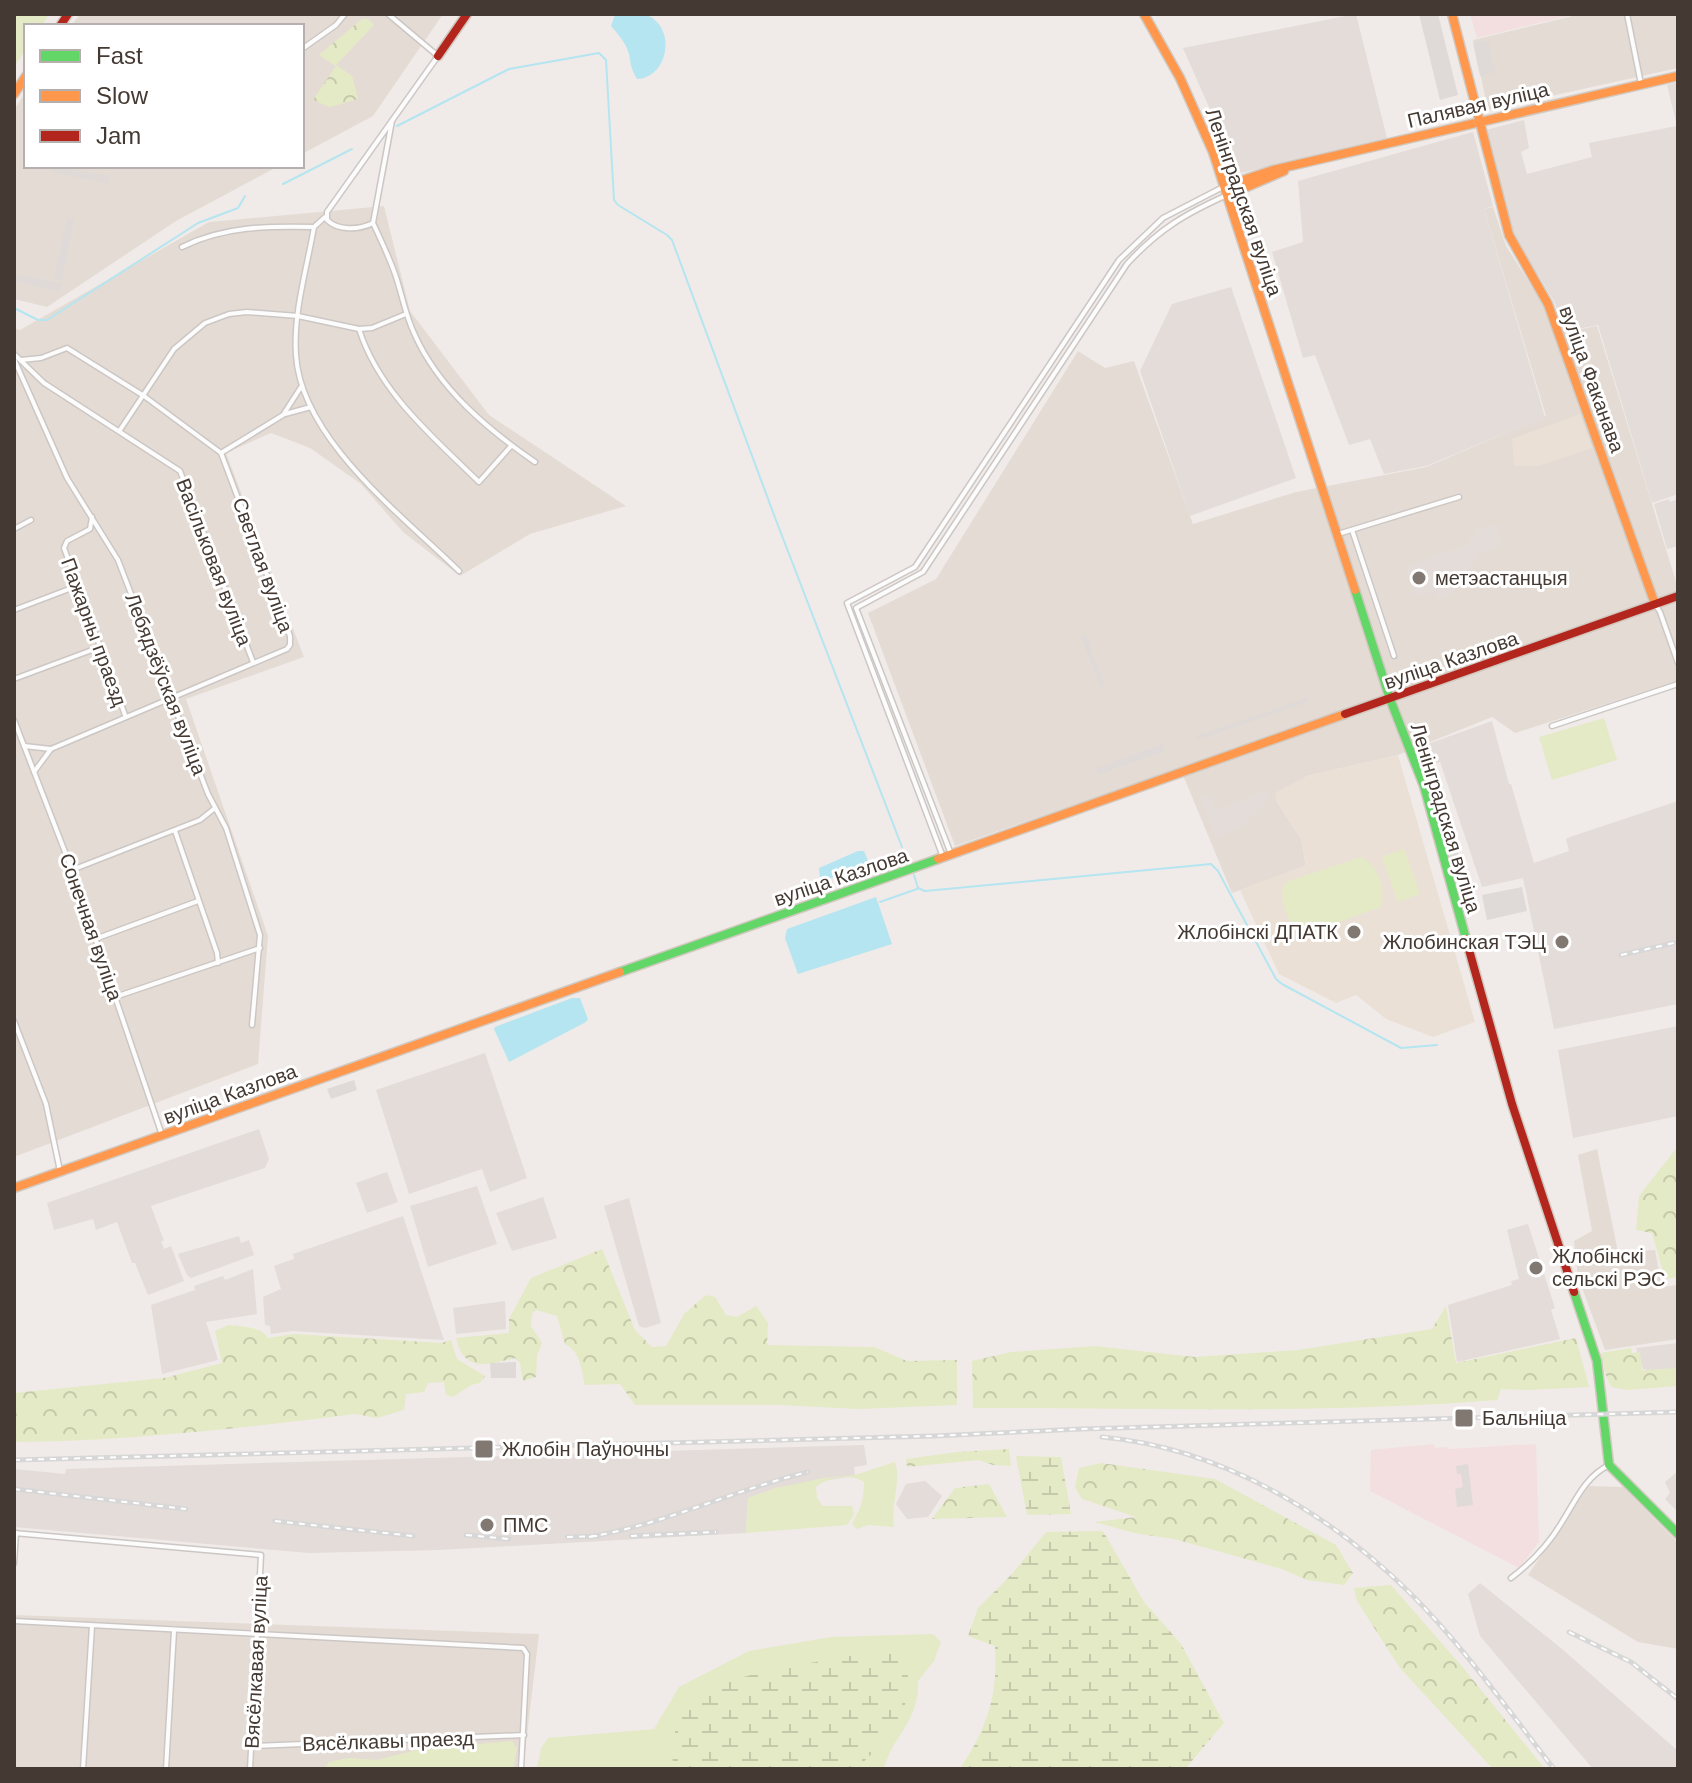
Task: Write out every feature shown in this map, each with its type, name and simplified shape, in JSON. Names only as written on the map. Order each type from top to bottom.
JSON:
[{"type":"main road","points":[[438,56],[467,14]]},
{"type":"main road","name":"Ленінградская вуліца","points":[[1144,14],[1192,103],[1227,191],[1390,699],[1424,786],[1519,1128],[1597,1361],[1609,1465]]},
{"type":"main road","name":"вуліца Факанава","points":[[1452,14],[1509,235],[1548,304],[1655,604]]},
{"type":"main road","name":"Палявая вуліца","points":[[1227,191],[1276,176],[1287,169],[1678,76]]},
{"type":"main road","name":"вуліца Казлова","points":[[14,1188],[1678,596]]},
{"type":"main road","points":[[1609,1465],[1678,1534]]},
{"type":"street","points":[[304,48],[336,25],[345,14]]},
{"type":"street","points":[[388,14],[438,56],[325,217],[314,227],[298,316],[296,353],[301,387],[335,448],[459,571]]},
{"type":"street","points":[[1627,14],[1641,84]]},
{"type":"street","points":[[392,121],[373,223],[395,275],[415,337],[474,416],[535,462]]},
{"type":"street","points":[[947,856],[856,608],[923,572],[1127,264],[1167,226],[1227,191]]},
{"type":"street","points":[[947,856],[847,603],[915,567],[1119,260],[1163,218],[1227,191]]},
{"type":"street","points":[[325,217],[330,224],[339,227],[360,228],[373,223]]},
{"type":"street","points":[[182,247],[219,232],[260,227],[314,227]]},
{"type":"street","points":[[120,430],[174,349],[205,323],[229,314],[247,312],[298,316],[359,329],[372,328],[406,314]]},
{"type":"street","points":[[359,329],[364,346],[406,409],[479,482],[511,446]]},
{"type":"street","points":[[21,360],[41,358],[67,348],[144,396],[221,453],[283,415],[312,407]]},
{"type":"street","name":"Васільковая вуліца","points":[[14,357],[31,372],[180,471],[253,662]]},
{"type":"street","name":"Лебядзёўская вуліца","points":[[14,357],[67,478],[118,560],[215,808],[226,828],[260,935],[252,1025]]},
{"type":"street","points":[[22,378],[31,372]]},
{"type":"street","points":[[283,415],[301,387]]},
{"type":"street","name":"Светлая вуліца","points":[[51,749],[125,715],[287,649],[290,645],[290,636],[246,513],[221,453]]},
{"type":"street","points":[[1338,534],[1459,497]]},
{"type":"street","name":"Пажарны праезд","points":[[92,516],[90,529],[64,543],[125,715]]},
{"type":"street","points":[[14,529],[31,520]]},
{"type":"street","points":[[1352,530],[1394,656]]},
{"type":"street","points":[[14,610],[77,586]]},
{"type":"street","name":"вуліца Факанава","points":[[1655,604],[1678,663]]},
{"type":"street","points":[[14,679],[100,647]]},
{"type":"street","points":[[1552,726],[1678,684]]},
{"type":"street","name":"Сонечная вуліца","points":[[14,720],[72,870],[162,1135]]},
{"type":"street","points":[[24,746],[51,749]]},
{"type":"street","points":[[34,772],[51,749]]},
{"type":"street","points":[[72,870],[175,831],[200,820],[215,808]]},
{"type":"street","points":[[175,831],[218,963]]},
{"type":"street","points":[[95,939],[199,901]]},
{"type":"street","points":[[115,997],[260,948]]},
{"type":"street","points":[[14,1021],[46,1104],[60,1171]]},
{"type":"street","points":[[1511,1578],[1539,1553],[1596,1471],[1609,1465]]},
{"type":"street","points":[[14,1563],[15,1533]]},
{"type":"street","name":"Вясёлкавая вуліца","points":[[15,1533],[261,1555],[250,1769]]},
{"type":"street","points":[[14,1621],[523,1648],[527,1654],[521,1769]]},
{"type":"street","points":[[83,1769],[92,1626]]},
{"type":"street","points":[[166,1769],[174,1631]]},
{"type":"street","name":"Вясёлкавы праезд","points":[[252,1746],[524,1735]]},
{"type":"shaded area","points":[[80,14],[443,14],[373,116],[304,153],[304,24],[72,24]]},
{"type":"shaded area","points":[[1356,14],[1387,138],[1241,173],[1183,48]]},
{"type":"shaded area","points":[[1419,14],[1438,14],[1458,95],[1440,100]]},
{"type":"shaded area","points":[[1470,14],[1576,14],[1477,38]]},
{"type":"shaded area","points":[[1581,14],[1678,14],[1678,68],[1488,110],[1473,40]]},
{"type":"shaded area","points":[[1488,40],[1495,72],[1480,76],[1473,43]]},
{"type":"shaded area","points":[[1678,82],[1678,494],[1652,503],[1598,325],[1563,332],[1555,303],[1511,230],[1486,130],[1524,120],[1529,148],[1521,152],[1527,174],[1592,157],[1589,143],[1677,126],[1667,85]]},
{"type":"shaded area","points":[[24,95],[24,168],[275,168],[176,221],[47,307],[14,299],[14,110]]},
{"type":"shaded area","points":[[1473,132],[1493,206],[1484,209],[1545,417],[1426,466],[1384,474],[1370,439],[1349,445],[1315,355],[1303,358],[1272,252],[1303,242],[1298,181]]},
{"type":"shaded area","points":[[52,168],[64,168],[110,176],[109,184],[51,172]]},
{"type":"shaded area","points":[[384,206],[410,311],[489,415],[626,506],[530,534],[460,576],[403,532],[361,484],[310,448],[271,433],[226,453],[304,657],[186,699],[268,936],[258,1064],[14,1157],[14,328],[20,330],[209,222]]},
{"type":"shaded area","points":[[1493,207],[1506,246],[1545,307],[1555,334],[1597,326],[1678,588],[1678,681],[1515,733],[1492,717],[1398,755],[1307,776],[1277,802],[1301,839],[1306,866],[1232,893],[1180,768],[955,846],[868,613],[936,579],[1078,351],[1105,368],[1134,361],[1193,524],[1296,492],[1426,467],[1546,416],[1484,209]]},
{"type":"shaded area","points":[[67,218],[74,220],[62,281],[54,279]]},
{"type":"shaded area","points":[[14,274],[62,283],[60,292],[14,281]]},
{"type":"shaded area","points":[[1231,287],[1296,478],[1190,516],[1140,371],[1172,304]]},
{"type":"shaded area","points":[[1580,414],[1592,448],[1539,466],[1514,466],[1512,439]]},
{"type":"shaded area","points":[[1669,499],[1670,502],[1678,499],[1678,546],[1667,549],[1654,504]]},
{"type":"shaded area","name":"метэастанцыя","points":[[1496,525],[1501,544],[1478,553],[1451,594],[1437,598],[1435,591],[1416,596],[1406,567],[1466,545],[1479,528]]},
{"type":"shaded area","points":[[1086,634],[1105,686],[1100,688],[1081,636]]},
{"type":"shaded area","points":[[1307,698],[1308,702],[1197,740],[1195,736]]},
{"type":"shaded area","points":[[1492,721],[1534,863],[1569,851],[1566,839],[1570,837],[1678,801],[1678,1004],[1554,1029],[1523,878],[1482,887],[1440,762],[1430,765],[1425,745]]},
{"type":"shaded area","points":[[1163,744],[1165,751],[1098,775],[1095,768]]},
{"type":"shaded area","name":"Жлобінскі ДПАТК","points":[[1398,755],[1475,1022],[1433,1037],[1386,1019],[1356,995],[1336,1003],[1279,974],[1240,890],[1306,865],[1301,839],[1277,802],[1275,793],[1307,776]]},
{"type":"shaded area","points":[[1436,774],[1460,861],[1450,864],[1426,777]]},
{"type":"shaded area","points":[[1265,791],[1268,796],[1245,825],[1215,837],[1201,796],[1209,795],[1217,810]]},
{"type":"shaded area","points":[[1522,887],[1527,911],[1487,920],[1482,895]]},
{"type":"shaded area","points":[[1678,1026],[1678,1116],[1573,1138],[1558,1050]]},
{"type":"shaded area","points":[[485,1053],[527,1178],[490,1192],[482,1169],[409,1194],[376,1090]]},
{"type":"shaded area","points":[[354,1080],[357,1090],[331,1099],[327,1089]]},
{"type":"shaded area","points":[[259,1129],[269,1159],[265,1168],[151,1206],[164,1249],[171,1246],[184,1281],[148,1295],[117,1222],[96,1230],[93,1219],[54,1230],[47,1203]]},
{"type":"shaded area","points":[[1597,1149],[1618,1252],[1655,1250],[1662,1287],[1678,1285],[1678,1339],[1605,1350],[1578,1277],[1574,1241],[1592,1231],[1578,1155]]},
{"type":"shaded area","points":[[387,1172],[398,1202],[367,1213],[356,1183]]},
{"type":"shaded area","points":[[477,1186],[497,1244],[428,1267],[410,1206]]},
{"type":"shaded area","points":[[543,1197],[557,1238],[512,1251],[496,1213]]},
{"type":"shaded area","points":[[629,1198],[661,1323],[645,1328],[639,1326],[604,1206]]},
{"type":"shaded area","points":[[403,1216],[444,1340],[292,1331],[271,1334],[270,1326],[265,1325],[263,1297],[281,1289],[274,1266],[294,1259],[293,1254]]},
{"type":"shaded area","name":"Жлобінскі сельскі РЭС","points":[[1528,1224],[1555,1308],[1551,1310],[1560,1339],[1457,1362],[1448,1305],[1512,1285],[1511,1281],[1519,1279],[1507,1230]]},
{"type":"shaded area","points":[[239,1236],[241,1243],[249,1240],[254,1255],[191,1278],[187,1275],[178,1254]]},
{"type":"shaded area","points":[[253,1269],[257,1314],[206,1322],[218,1360],[162,1374],[151,1305],[195,1290],[194,1286],[223,1276],[225,1280]]},
{"type":"shaded area","points":[[505,1301],[506,1329],[456,1334],[453,1308]]},
{"type":"shaded area","points":[[1678,1343],[1678,1377],[1643,1369],[1636,1348]]},
{"type":"shaded area","points":[[516,1362],[516,1378],[491,1378],[490,1363]]},
{"type":"shaded area","points":[[1434,1444],[1435,1448],[1449,1449],[1536,1444],[1539,1542],[1519,1568],[1370,1491],[1371,1450]]},
{"type":"shaded area","points":[[864,1445],[867,1465],[854,1467],[855,1476],[776,1488],[748,1498],[746,1533],[439,1550],[309,1553],[14,1527],[14,1469],[65,1474],[66,1469]]},
{"type":"shaded area","points":[[1468,1464],[1473,1505],[1457,1507],[1455,1489],[1463,1487],[1456,1466]]},
{"type":"shaded area","points":[[1678,1471],[1678,1512],[1665,1499],[1670,1493],[1665,1482]]},
{"type":"shaded area","points":[[925,1481],[942,1496],[928,1517],[907,1519],[896,1504],[906,1484]]},
{"type":"shaded area","points":[[1589,1486],[1623,1487],[1678,1543],[1678,1649],[1638,1642],[1528,1575]]},
{"type":"shaded area","points":[[1480,1583],[1562,1649],[1678,1751],[1678,1769],[1593,1769],[1480,1636],[1468,1594]]},
{"type":"shaded area","points":[[14,1615],[539,1634],[523,1769],[14,1769]]},
{"type":"green space","points":[[14,14],[48,16],[43,24],[24,24],[24,52],[14,67]]},
{"type":"green space","points":[[362,19],[368,19],[374,25],[336,65],[352,76],[358,99],[330,107],[313,100],[336,66],[319,55]]},
{"type":"green space","points":[[1604,718],[1617,760],[1552,780],[1539,737]]},
{"type":"green space","points":[[1404,849],[1420,894],[1398,902],[1382,857]]},
{"type":"green space","points":[[1362,857],[1372,866],[1379,879],[1381,907],[1302,935],[1297,933],[1283,901],[1286,882]]},
{"type":"green space","points":[[1678,1146],[1678,1277],[1665,1279],[1652,1233],[1636,1230],[1639,1196]]},
{"type":"green space","points":[[602,1249],[635,1330],[652,1347],[666,1346],[684,1314],[706,1295],[715,1297],[726,1315],[737,1317],[756,1306],[768,1323],[767,1345],[874,1347],[907,1361],[957,1360],[957,1405],[859,1409],[779,1405],[635,1405],[620,1384],[585,1385],[580,1362],[565,1344],[557,1316],[536,1310],[532,1314],[531,1326],[542,1343],[537,1356],[536,1377],[523,1381],[520,1363],[515,1358],[478,1364],[465,1357],[456,1338],[509,1333],[509,1319],[531,1278]]},
{"type":"green space","points":[[1446,1306],[1456,1363],[1576,1338],[1589,1387],[1501,1389],[1497,1400],[1366,1407],[973,1408],[972,1361],[1011,1352],[1095,1346],[1194,1357],[1298,1350],[1432,1329]]},
{"type":"green space","points":[[228,1325],[256,1329],[268,1338],[294,1334],[441,1343],[451,1340],[457,1359],[485,1376],[480,1383],[453,1397],[446,1395],[444,1382],[428,1383],[424,1392],[406,1394],[404,1410],[377,1418],[355,1414],[143,1436],[14,1442],[14,1393],[164,1378],[222,1363],[215,1331]]},
{"type":"green space","points":[[1631,1348],[1632,1353],[1640,1352],[1642,1370],[1678,1368],[1678,1386],[1627,1390],[1611,1387],[1601,1353]]},
{"type":"green space","points":[[1009,1449],[1011,1466],[979,1460],[907,1467],[906,1459]]},
{"type":"green space","points":[[1016,1456],[1061,1457],[1071,1514],[1027,1515]]},
{"type":"green space","points":[[895,1462],[894,1527],[868,1525],[857,1529],[852,1524],[861,1505],[864,1482],[846,1477],[816,1487],[817,1498],[823,1506],[852,1506],[854,1515],[847,1525],[746,1533],[748,1498],[776,1488],[855,1475]]},
{"type":"green space","points":[[1101,1463],[1215,1479],[1336,1545],[1353,1573],[1344,1585],[1307,1580],[1282,1569],[1174,1539],[1134,1533],[1095,1522],[1136,1517],[1082,1499],[1075,1487],[1079,1468]]},
{"type":"green space","points":[[989,1484],[1007,1517],[932,1519],[955,1488]]},
{"type":"green space","points":[[1103,1531],[1144,1602],[1181,1644],[1224,1723],[1185,1769],[960,1769],[984,1725],[995,1681],[995,1646],[968,1636],[978,1608],[1012,1574],[1046,1532]]},
{"type":"green space","points":[[1391,1585],[1545,1769],[1493,1769],[1400,1668],[1357,1601],[1354,1588]]},
{"type":"green space","points":[[933,1634],[941,1642],[934,1661],[918,1681],[915,1707],[884,1769],[537,1769],[541,1748],[548,1738],[654,1729],[679,1687],[749,1651],[831,1637]]},
{"type":"green space","points":[[872,1651],[900,1655],[909,1685],[897,1721],[856,1769],[675,1769],[672,1751],[676,1728],[686,1708],[697,1697],[716,1687],[759,1673]]},
{"type":"green space","points":[[512,1741],[517,1749],[513,1769],[324,1769],[329,1762],[347,1758],[377,1760],[421,1749]]},
{"type":"water","points":[[618,14],[644,14],[655,20],[662,29],[665,50],[662,61],[648,76],[637,79],[632,70],[626,46],[611,26]]},
{"type":"water","points":[[864,851],[868,868],[823,880],[820,878],[819,868]]},
{"type":"water","points":[[876,897],[892,944],[798,974],[785,938],[787,929]]},
{"type":"water","points":[[572,998],[580,998],[588,1019],[586,1022],[509,1062],[495,1027]]},
{"type":"waterway","points":[[397,126],[509,69],[599,53],[606,60],[614,200],[672,240],[902,847]]},
{"type":"waterway","points":[[283,184],[352,149]]},
{"type":"waterway","points":[[14,308],[38,320],[47,320],[198,223],[238,208],[245,196]]},
{"type":"waterway","points":[[914,875],[918,888],[925,891],[1211,864],[1218,871],[1276,979],[1282,984],[1401,1048],[1437,1045]]},
{"type":"waterway","points":[[880,902],[917,889]]},
{"type":"railway","points":[[1621,955],[1678,942]]},
{"type":"railway","points":[[14,1460],[934,1436],[1678,1412]]},
{"type":"railway","points":[[1102,1437],[1146,1444],[1230,1470],[1270,1489],[1344,1536],[1411,1594],[1449,1635],[1554,1769]]},
{"type":"railway","points":[[589,1537],[645,1524],[808,1472]]},
{"type":"railway","points":[[14,1489],[186,1509]]},
{"type":"railway","points":[[275,1521],[413,1536]]},
{"type":"railway","points":[[631,1536],[716,1532]]},
{"type":"railway","points":[[466,1535],[509,1539]]},
{"type":"railway","points":[[567,1537],[599,1536]]},
{"type":"railway","points":[[1569,1632],[1631,1662],[1678,1699]]},
{"type":"traffic: fast","points":[[1355,590],[1390,699],[1424,786],[1466,939]]},
{"type":"traffic: fast","points":[[620,972],[938,859]]},
{"type":"traffic: fast","points":[[1574,1292],[1597,1361],[1609,1465],[1678,1534]]},
{"type":"traffic: slow","points":[[1144,14],[1180,78],[1213,152],[1355,590]]},
{"type":"traffic: slow","points":[[1452,14],[1509,235],[1548,304],[1655,604]]},
{"type":"traffic: slow","points":[[1225,186],[1273,170],[1678,76]]},
{"type":"traffic: slow","points":[[14,94],[24,79]]},
{"type":"traffic: slow","points":[[1228,195],[1284,171]]},
{"type":"traffic: slow","points":[[938,859],[1345,714]]},
{"type":"traffic: slow","points":[[14,1188],[620,972]]},
{"type":"traffic: jam","points":[[61,24],[68,14]]},
{"type":"traffic: jam","points":[[438,56],[467,14]]},
{"type":"traffic: jam","points":[[1345,714],[1678,596]]},
{"type":"traffic: jam","points":[[1466,939],[1512,1104],[1574,1292]]},
{"type":"place","name":"метэастанцыя","points":[[1419,578]]},
{"type":"place","name":"Жлобінскі ДПАТК","points":[[1354,932]]},
{"type":"place","name":"Жлобинская ТЭЦ","points":[[1562,942]]},
{"type":"place","name":"Жлобінскі сельскі РЭС","points":[[1536,1268]]},
{"type":"place","name":"Бальніца","points":[[1464,1418]]},
{"type":"place","name":"Жлобін Паўночны","points":[[484,1449]]},
{"type":"place","name":"ПМС","points":[[487,1525]]}]
